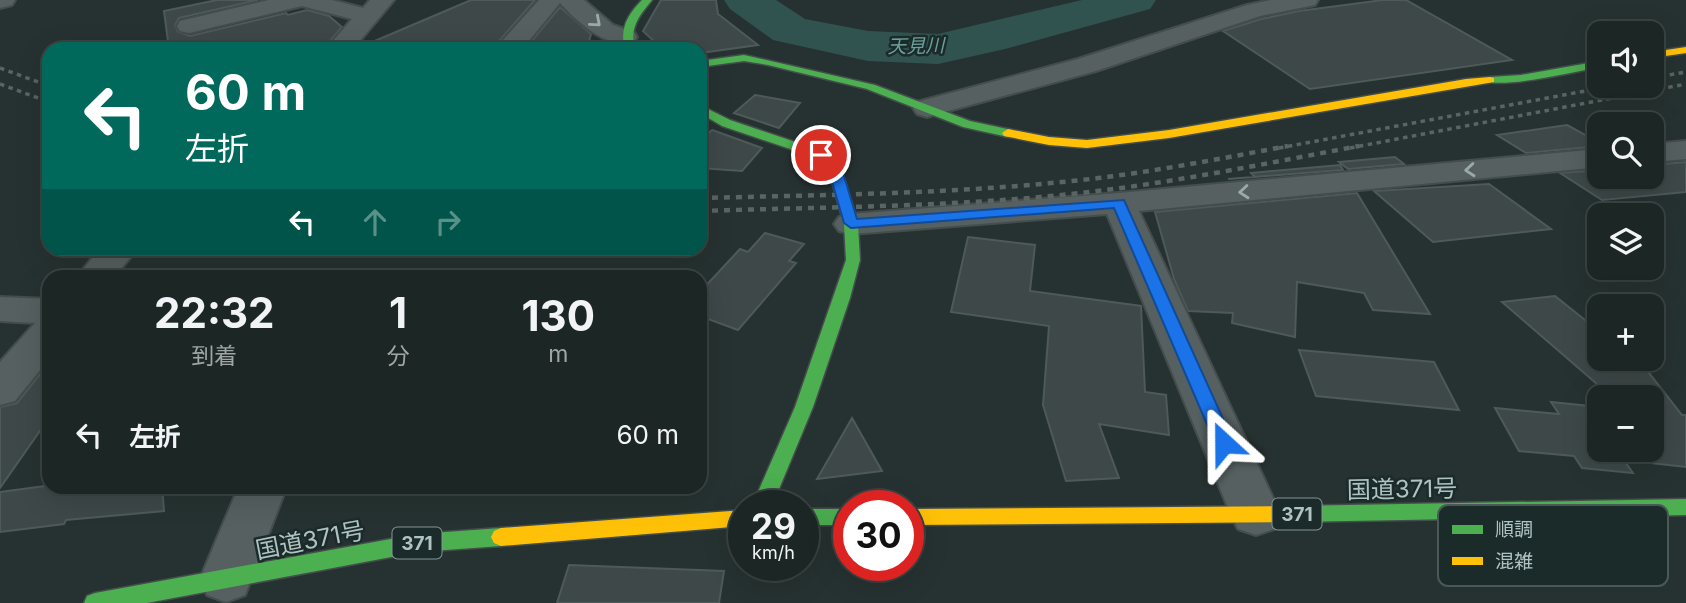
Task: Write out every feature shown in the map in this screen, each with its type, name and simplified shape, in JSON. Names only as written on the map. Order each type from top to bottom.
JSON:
[{"type":"main road","points":[[628,42],[628,25],[647,0]]},
{"type":"main road","points":[[1664,53],[1686,50]]},
{"type":"main road","points":[[707,63],[744,58],[768,62],[871,87],[967,124],[1049,141],[1087,144],[1169,134],[1466,82],[1521,78],[1587,66]]},
{"type":"main road","points":[[707,112],[726,123],[821,155],[834,166],[851,223],[853,260],[842,298],[804,407],[769,490]]},
{"type":"main road","name":"国道371号","points":[[1668,507],[1686,507]]},
{"type":"main road","name":"国道371号","points":[[924,517],[1438,511]]},
{"type":"main road","name":"国道371号","points":[[95,603],[418,543],[728,519]]},
{"type":"street","points":[[189,26],[240,24],[299,0]]},
{"type":"street","points":[[305,0],[375,8]]},
{"type":"street","points":[[514,42],[551,0]]},
{"type":"street","points":[[570,0],[604,30],[626,42]]},
{"type":"street","points":[[927,108],[1087,65],[1255,10],[1307,0]]},
{"type":"street","points":[[345,42],[375,8]]},
{"type":"street","points":[[1664,152],[1686,150]]},
{"type":"street","points":[[851,223],[1119,203],[1587,159]]},
{"type":"street","points":[[1119,203],[1256,514]]},
{"type":"street","points":[[101,270],[113,256]]},
{"type":"street","points":[[0,309],[42,311]]},
{"type":"street","points":[[0,390],[42,340]]},
{"type":"street","points":[[226,579],[260,494]]},
{"type":"building","points":[[217,0],[258,0],[179,18],[175,25],[178,32],[190,36],[307,10],[329,16],[342,27],[329,42],[168,42],[164,11]]},
{"type":"building","points":[[471,0],[535,0],[498,42],[372,42]]},
{"type":"building","points":[[661,0],[716,0],[718,14],[758,45],[707,52],[707,42],[655,42],[643,31]]},
{"type":"building","points":[[1383,0],[1406,0],[1512,60],[1310,89],[1223,31],[1299,11]]},
{"type":"building","points":[[560,7],[591,34],[589,42],[531,42]]},
{"type":"building","points":[[755,95],[800,103],[779,128],[734,113]]},
{"type":"building","points":[[1567,125],[1587,136],[1587,147],[1526,153],[1497,135]]},
{"type":"building","points":[[712,130],[762,148],[742,171],[707,168],[707,134]]},
{"type":"building","points":[[1395,157],[1404,164],[1348,169],[1339,162]]},
{"type":"building","points":[[1686,162],[1686,192],[1602,200],[1560,173],[1587,171],[1587,189],[1664,189],[1664,164]]},
{"type":"building","points":[[1340,165],[1343,170],[1255,177],[1251,173]]},
{"type":"building","points":[[1489,184],[1551,229],[1433,242],[1374,191]]},
{"type":"building","points":[[1357,193],[1430,314],[1373,310],[1364,293],[1297,282],[1295,337],[1232,323],[1233,313],[1188,311],[1174,279],[1155,212]]},
{"type":"building","points":[[765,233],[804,244],[789,261],[796,263],[738,330],[707,319],[707,284],[740,249],[748,252]]},
{"type":"building","points":[[968,237],[1035,245],[1030,291],[1141,306],[1145,392],[1166,395],[1169,435],[1099,424],[1119,478],[1066,481],[1043,405],[1049,326],[951,312]]},
{"type":"building","points":[[1555,296],[1587,322],[1587,371],[1647,371],[1658,385],[1598,385],[1502,302]]},
{"type":"building","points":[[1299,350],[1434,362],[1459,410],[1316,396]]},
{"type":"building","points":[[42,372],[42,428],[0,488],[0,407],[17,403]]},
{"type":"building","points":[[1664,392],[1682,415],[1686,415],[1686,467],[1642,462],[1664,462]]},
{"type":"building","points":[[1551,402],[1587,406],[1587,462],[1625,462],[1633,473],[1582,468],[1574,456],[1519,451],[1495,408],[1559,414]]},
{"type":"building","points":[[852,418],[882,471],[817,479]]},
{"type":"building","points":[[42,486],[42,494],[163,494],[164,511],[66,520],[64,524],[0,532],[0,492]]},
{"type":"building","points":[[569,565],[724,571],[719,603],[557,603]]},
{"type":"waterway","name":"天見川","points":[[746,0],[790,30],[868,46],[938,49],[988,39],[1134,0]]},
{"type":"railway","points":[[0,68],[42,83]]},
{"type":"railway","points":[[1664,76],[1686,72]]},
{"type":"railway","points":[[0,84],[42,99]]},
{"type":"railway","points":[[1350,148],[1686,84]]},
{"type":"railway","points":[[1279,148],[1587,91]]},
{"type":"railway","points":[[707,198],[1017,186],[1147,171],[1288,146]]},
{"type":"railway","points":[[707,211],[932,204],[1071,194],[1179,179],[1359,146]]},
{"type":"traffic: fast","points":[[628,42],[630,22],[647,0]]},
{"type":"traffic: fast","points":[[707,63],[744,58],[768,62],[871,87],[967,124],[1008,133]]},
{"type":"traffic: fast","points":[[1490,80],[1521,78],[1587,66]]},
{"type":"traffic: fast","points":[[707,112],[726,123],[821,155],[834,166],[851,224],[853,260],[842,298],[804,407],[769,490]]},
{"type":"traffic: fast","points":[[1668,507],[1686,507]]},
{"type":"traffic: fast","points":[[1293,514],[1438,511]]},
{"type":"traffic: fast","points":[[819,517],[833,517]]},
{"type":"traffic: fast","points":[[95,603],[418,543],[501,537]]},
{"type":"traffic: slow","points":[[1664,53],[1686,50]]},
{"type":"traffic: slow","points":[[1008,133],[1049,141],[1087,144],[1169,134],[1490,80]]},
{"type":"traffic: slow","points":[[924,517],[1293,514]]},
{"type":"traffic: slow","points":[[501,537],[728,519]]},
{"type":"route","points":[[821,155],[834,166],[851,223],[1119,203],[1224,443]]}]
